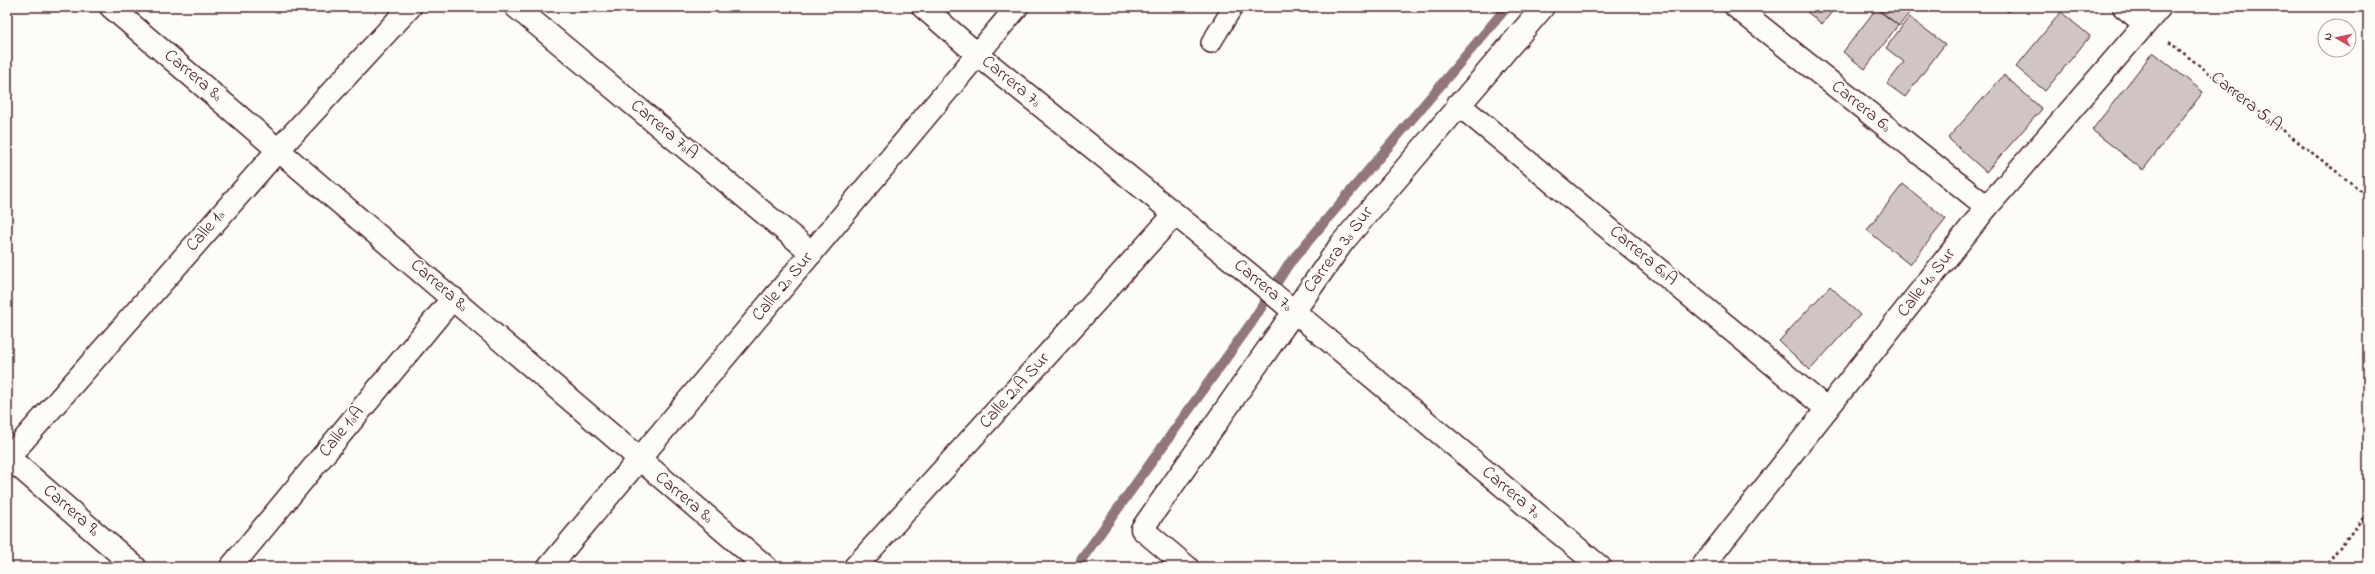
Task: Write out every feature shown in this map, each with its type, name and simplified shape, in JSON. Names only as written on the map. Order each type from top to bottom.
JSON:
[{"type":"street","name":"Carrera 8ª","points":[[111,7],[279,148],[638,459],[766,567]]},
{"type":"street","name":"Calle 1ª","points":[[8,457],[279,148],[410,7]]},
{"type":"street","name":"Carrera 7ªA","points":[[516,7],[812,253]]},
{"type":"street","name":"Carrera 7ª","points":[[923,7],[978,55],[1248,273],[1600,567]]},
{"type":"street","name":"Calle 2ª Sur","points":[[549,567],[1017,7]]},
{"type":"street","name":"Carrera 3ª Sur","points":[[1187,567],[1142,529],[1290,308],[1342,242],[1458,104],[1543,7]]},
{"type":"street","name":"Carrera 6ª","points":[[1736,7],[1987,207]]},
{"type":"street","points":[[2124,7],[2145,24]]},
{"type":"street","name":"Calle 4ª Sur","points":[[1702,567],[1987,207],[2160,7]]},
{"type":"street","name":"Carrera 6ªA","points":[[1458,104],[1827,409]]},
{"type":"street","name":"Calle 2ªA Sur","points":[[855,567],[1175,214]]},
{"type":"street","name":"Calle 1ªA","points":[[231,567],[452,298]]},
{"type":"street","name":"Carrera 9ª","points":[[8,457],[135,567]]},
{"type":"lane","points":[[1211,43],[1233,7]]},
{"type":"path","name":"Carrera 5ªA","points":[[2145,24],[2368,196]]},
{"type":"path","points":[[2324,567],[2368,512]]},
{"type":"building","points":[[1801,7],[1836,7],[1822,24]]},
{"type":"building","points":[[1876,7],[1914,7],[1899,26]]},
{"type":"building","points":[[2002,7],[2012,7],[2008,12]]},
{"type":"building","points":[[1876,9],[1898,25],[1865,69],[1843,52]]},
{"type":"building","points":[[2061,12],[2090,36],[2045,91],[2016,67]]},
{"type":"building","points":[[1909,17],[1945,44],[1905,97],[1887,84],[1904,62],[1886,48]]},
{"type":"building","points":[[2153,52],[2203,92],[2143,170],[2092,130]]},
{"type":"building","points":[[2004,75],[2042,109],[1986,172],[1948,138]]},
{"type":"building","points":[[1903,184],[1946,219],[1910,265],[1867,230]]},
{"type":"building","points":[[1830,286],[1860,315],[1810,370],[1779,341]]},
{"type":"waterway","points":[[1079,567],[1081,560],[1252,322],[1288,265],[1507,7]]}]
